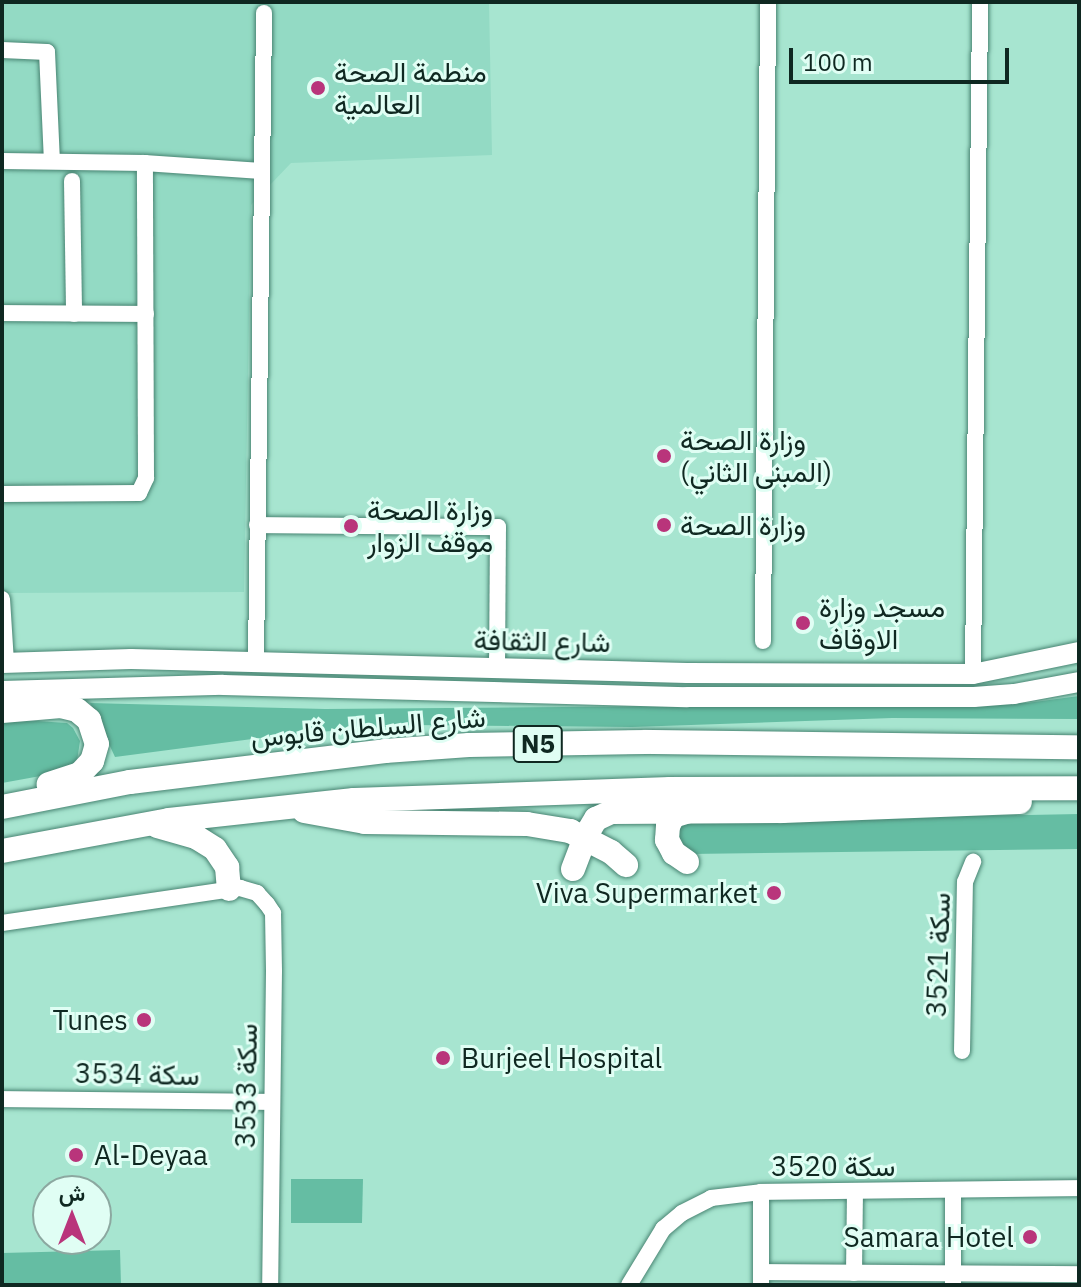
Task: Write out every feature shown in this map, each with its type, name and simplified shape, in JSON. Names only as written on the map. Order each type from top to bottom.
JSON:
[{"type":"highway","points":[[2,711],[69,707],[89,720],[97,744],[92,761],[80,774],[23,792],[3,806]]},
{"type":"highway","name":"شارع السلطان قابوس","points":[[3,806],[130,782],[385,751],[469,745],[646,742],[1079,747]]},
{"type":"highway","name":"N5","points":[[2,851],[147,823],[283,805],[554,791],[1079,788]]},
{"type":"highway","points":[[573,869],[585,837],[596,819],[611,812],[959,807],[1079,798]]},
{"type":"highway","points":[[283,805],[365,822],[527,824],[585,837],[626,865]]},
{"type":"highway","points":[[687,862],[674,853],[667,840],[668,826],[673,816],[695,810]]},
{"type":"highway","points":[[147,823],[196,837],[215,849],[227,867],[229,889]]},
{"type":"main road","name":"شارع الثقافة","points":[[4,663],[131,659],[497,669],[973,674],[1079,652]]},
{"type":"main road","points":[[807,697],[963,688],[973,674],[990,686],[1054,687]]},
{"type":"main road","name":"شارع الثقافة","points":[[2,691],[105,685],[223,685],[807,697],[974,697],[1079,682]]},
{"type":"street","points":[[763,641],[768,2]]},
{"type":"street","points":[[973,674],[980,2]]},
{"type":"street","points":[[256,662],[264,13]]},
{"type":"street","points":[[2,50],[47,52],[52,161]]},
{"type":"street","points":[[2,161],[145,163],[261,171]]},
{"type":"street","points":[[2,494],[139,493],[146,478],[145,163]]},
{"type":"street","points":[[72,181],[74,314]]},
{"type":"street","points":[[2,313],[146,314]]},
{"type":"street","points":[[257,525],[498,527],[497,669]]},
{"type":"street","points":[[2,599],[4,663]]},
{"type":"street","name":"سكة 3521","points":[[962,1051],[965,882],[973,862]]},
{"type":"street","points":[[2,923],[229,889]]},
{"type":"street","name":"سكة 3533","points":[[229,889],[257,893],[273,913],[270,1285]]},
{"type":"street","name":"سكة 3534","points":[[2,1099],[271,1102]]},
{"type":"street","name":"سكة 3520","points":[[629,1285],[663,1229],[682,1213],[711,1198],[761,1192],[953,1192],[1079,1188]]},
{"type":"street","points":[[761,1192],[761,1279],[854,1273],[894,1279],[1079,1274]]},
{"type":"street","points":[[854,1273],[855,1192]]},
{"type":"street","points":[[953,1192],[953,1279]]},
{"type":"shaded area","points":[[2,2],[489,2],[492,155],[291,163],[251,205],[244,592],[2,593]]},
{"type":"shaded area","points":[[1079,696],[1079,719],[892,718],[632,727],[413,725],[291,734],[115,757],[90,703],[325,709],[1027,703]]},
{"type":"shaded area","points":[[2,722],[67,723],[73,728],[80,741],[77,761],[68,771],[2,783]]},
{"type":"shaded area","points":[[1079,814],[1079,849],[689,854],[676,845],[677,828],[688,821]]},
{"type":"shaded area","points":[[291,1179],[363,1179],[362,1223],[291,1223]]},
{"type":"shaded area","points":[[112,1250],[120,1250],[121,1285],[2,1285],[2,1253],[112,1255]]},
{"type":"place","name":"منطمة الصحة العالمية","points":[[318,88]]},
{"type":"place","name":"وزارة الصحة (المبنى الثاني)","points":[[664,456]]},
{"type":"place","name":"وزارة الصحة","points":[[664,525]]},
{"type":"place","name":"وزارة الصحة موقف الزوار","points":[[351,526]]},
{"type":"place","name":"مسجد وزارة الاوقاف","points":[[803,623]]},
{"type":"place","name":"Viva Supermarket","points":[[774,893]]},
{"type":"place","name":"Tunes","points":[[144,1020]]},
{"type":"place","name":"Burjeel Hospital","points":[[443,1058]]},
{"type":"place","name":"Al-Deyaa","points":[[76,1155]]},
{"type":"place","name":"Samara Hotel","points":[[1030,1237]]}]
